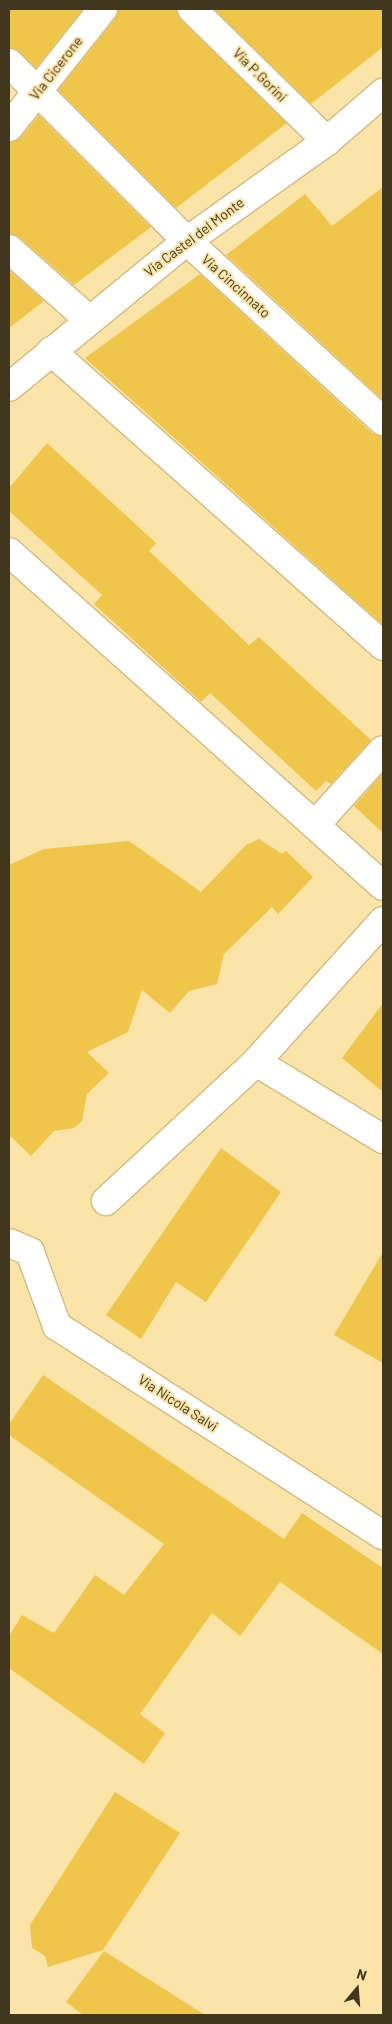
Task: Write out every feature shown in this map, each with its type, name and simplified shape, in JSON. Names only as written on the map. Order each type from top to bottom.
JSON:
[{"type":"street","name":"Via Cicerone","points":[[9,127],[103,9]]},
{"type":"street","name":"Via P.Gorini","points":[[192,9],[327,141]]},
{"type":"street","name":"Via Cincinnato","points":[[9,63],[187,241],[383,421]]},
{"type":"street","name":"Via Castel del Monte","points":[[9,387],[88,319],[187,241],[327,141],[383,93]]},
{"type":"street","points":[[9,249],[88,319]]},
{"type":"street","points":[[51,351],[383,646]]},
{"type":"street","points":[[9,552],[383,886]]},
{"type":"street","points":[[315,825],[383,750]]},
{"type":"street","points":[[106,1201],[256,1062],[383,921]]},
{"type":"street","points":[[256,1062],[383,1139]]},
{"type":"street","name":"Via Nicola Salvi","points":[[9,1243],[30,1252],[57,1326],[383,1535]]},
{"type":"building","points":[[9,9],[83,9],[36,68],[9,48]]},
{"type":"building","points":[[118,9],[177,9],[181,20],[287,123],[176,208],[58,90],[115,19]]},
{"type":"building","points":[[214,9],[383,9],[383,47],[311,104]]},
{"type":"building","points":[[39,115],[151,227],[74,285],[19,237],[9,234],[9,142],[21,137]]},
{"type":"building","points":[[383,187],[383,400],[226,255],[305,194],[332,226]]},
{"type":"building","points":[[9,270],[44,301],[9,328]]},
{"type":"building","points":[[200,274],[372,433],[383,436],[383,625],[85,358]]},
{"type":"building","points":[[47,443],[156,543],[149,551],[249,645],[259,637],[371,740],[331,784],[326,781],[316,791],[210,693],[201,702],[94,604],[102,595],[9,511],[9,488]]},
{"type":"building","points":[[383,773],[383,833],[354,806]]},
{"type":"building","points":[[259,839],[282,854],[286,851],[313,877],[278,914],[272,907],[224,954],[217,984],[189,991],[170,1013],[142,990],[128,1032],[87,1052],[109,1073],[87,1094],[82,1121],[74,1128],[54,1131],[31,1156],[9,1135],[9,865],[44,849],[129,841],[201,892],[246,845]]},
{"type":"building","points":[[383,1003],[383,1092],[342,1058]]},
{"type":"building","points":[[221,1148],[281,1192],[206,1302],[176,1282],[141,1339],[106,1315]]},
{"type":"building","points":[[383,1252],[383,1363],[334,1335]]},
{"type":"building","points":[[43,1375],[284,1539],[302,1513],[383,1568],[383,1654],[280,1582],[240,1636],[212,1613],[140,1714],[165,1733],[144,1764],[9,1668],[9,1636],[22,1615],[54,1633],[95,1575],[124,1595],[164,1544],[9,1435],[9,1424]]},
{"type":"building","points":[[115,1792],[180,1833],[103,1950],[48,1967],[45,1956],[32,1948],[30,1925]]},
{"type":"building","points":[[104,1951],[205,2015],[83,2015],[66,2002]]}]
